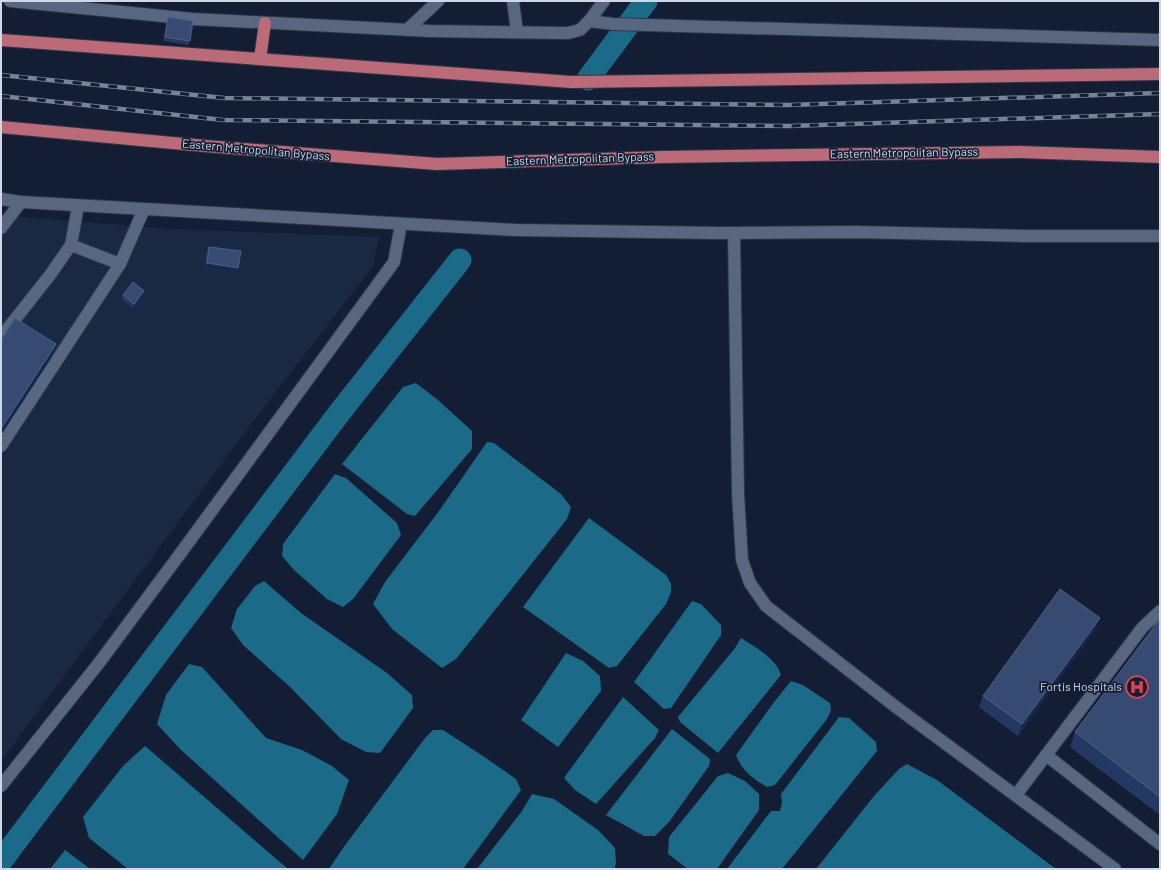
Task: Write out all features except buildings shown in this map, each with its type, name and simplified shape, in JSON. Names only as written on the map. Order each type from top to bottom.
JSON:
[{"type":"main road","points":[[260,59],[265,23]]},
{"type":"main road","points":[[1,40],[571,82],[1160,74]]},
{"type":"main road","name":"Eastern Metropolitan Bypass","points":[[1,127],[205,146],[437,164],[663,157],[1020,152],[1160,157]]},
{"type":"street","points":[[10,1],[193,19],[407,30],[568,33],[580,30],[604,1]]},
{"type":"street","points":[[407,30],[438,1]]},
{"type":"street","points":[[513,1],[517,32]]},
{"type":"street","points":[[589,21],[613,24],[1160,40]]},
{"type":"street","points":[[1,199],[78,206],[516,230],[734,233],[857,232],[1024,236],[1160,236]]},
{"type":"street","points":[[1,228],[21,202]]},
{"type":"street","points":[[1,337],[50,275],[71,244],[78,206]]},
{"type":"street","points":[[1,446],[120,264],[144,209]]},
{"type":"street","points":[[1,786],[99,663],[394,262],[401,224]]},
{"type":"street","points":[[734,233],[738,493],[742,560],[750,583],[766,606],[896,707],[1115,869]]},
{"type":"street","points":[[71,244],[120,264]]},
{"type":"street","points":[[1016,796],[1142,628],[1160,611]]},
{"type":"street","points":[[1046,755],[1160,844]]},
{"type":"shaded area","points":[[1,215],[169,229],[379,237],[373,266],[242,436],[1,761]]},
{"type":"shaded area","points":[[416,383],[438,400],[472,431],[472,449],[415,516],[407,514],[342,464],[403,387]]},
{"type":"shaded area","points":[[487,442],[494,443],[561,494],[571,507],[567,519],[456,659],[442,668],[392,629],[373,604],[385,582],[439,511]]},
{"type":"shaded area","points":[[335,474],[346,478],[397,523],[401,535],[353,599],[343,607],[327,599],[294,570],[282,556],[283,544]]},
{"type":"shaded area","points":[[589,518],[666,575],[671,584],[671,592],[666,604],[617,666],[609,668],[523,607]]},
{"type":"shaded area","points":[[264,581],[301,613],[387,673],[412,695],[413,708],[380,753],[366,752],[341,739],[290,687],[243,645],[231,628],[237,609],[255,586]]},
{"type":"shaded area","points":[[692,601],[701,604],[721,625],[721,635],[671,708],[664,709],[634,682]]},
{"type":"shaded area","points":[[741,638],[770,658],[775,663],[781,675],[718,753],[680,722],[678,717],[735,648]]},
{"type":"shaded area","points":[[566,653],[583,661],[600,676],[601,691],[558,747],[521,720]]},
{"type":"shaded area","points":[[189,664],[202,667],[266,738],[302,750],[332,766],[349,780],[337,814],[303,860],[181,750],[157,724],[166,695]]},
{"type":"shaded area","points":[[791,681],[803,685],[830,703],[831,710],[827,719],[775,785],[767,787],[744,770],[736,755]]},
{"type":"shaded area","points":[[623,697],[659,730],[655,738],[596,804],[575,790],[564,778]]},
{"type":"shaded area","points":[[839,717],[849,718],[876,742],[877,751],[782,869],[727,869],[771,811],[780,811],[782,803],[781,794]]},
{"type":"shaded area","points":[[672,729],[710,759],[709,766],[669,822],[655,836],[644,836],[606,815]]},
{"type":"shaded area","points":[[433,730],[443,730],[483,756],[516,779],[521,790],[463,869],[329,869],[425,738]]},
{"type":"shaded area","points":[[145,746],[288,869],[128,869],[89,838],[83,817],[123,766]]},
{"type":"shaded area","points":[[907,764],[937,780],[1056,869],[816,869],[874,796],[899,769]]},
{"type":"shaded area","points":[[728,773],[745,781],[759,794],[759,810],[717,869],[688,869],[668,854],[669,837],[718,776]]},
{"type":"shaded area","points":[[532,794],[554,799],[598,830],[615,848],[616,864],[614,869],[477,869],[522,811]]},
{"type":"shaded area","points":[[65,850],[89,868],[90,869],[50,869]]},
{"type":"waterway","points":[[588,79],[646,1]]},
{"type":"waterway","points":[[1,861],[340,412],[460,260]]},
{"type":"railway","points":[[1,75],[224,98],[789,105],[1160,93]]},
{"type":"railway","points":[[1,96],[223,120],[789,126],[1160,114]]},
{"type":"place","name":"Fortis Hospitals","points":[[1137,687]]}]
